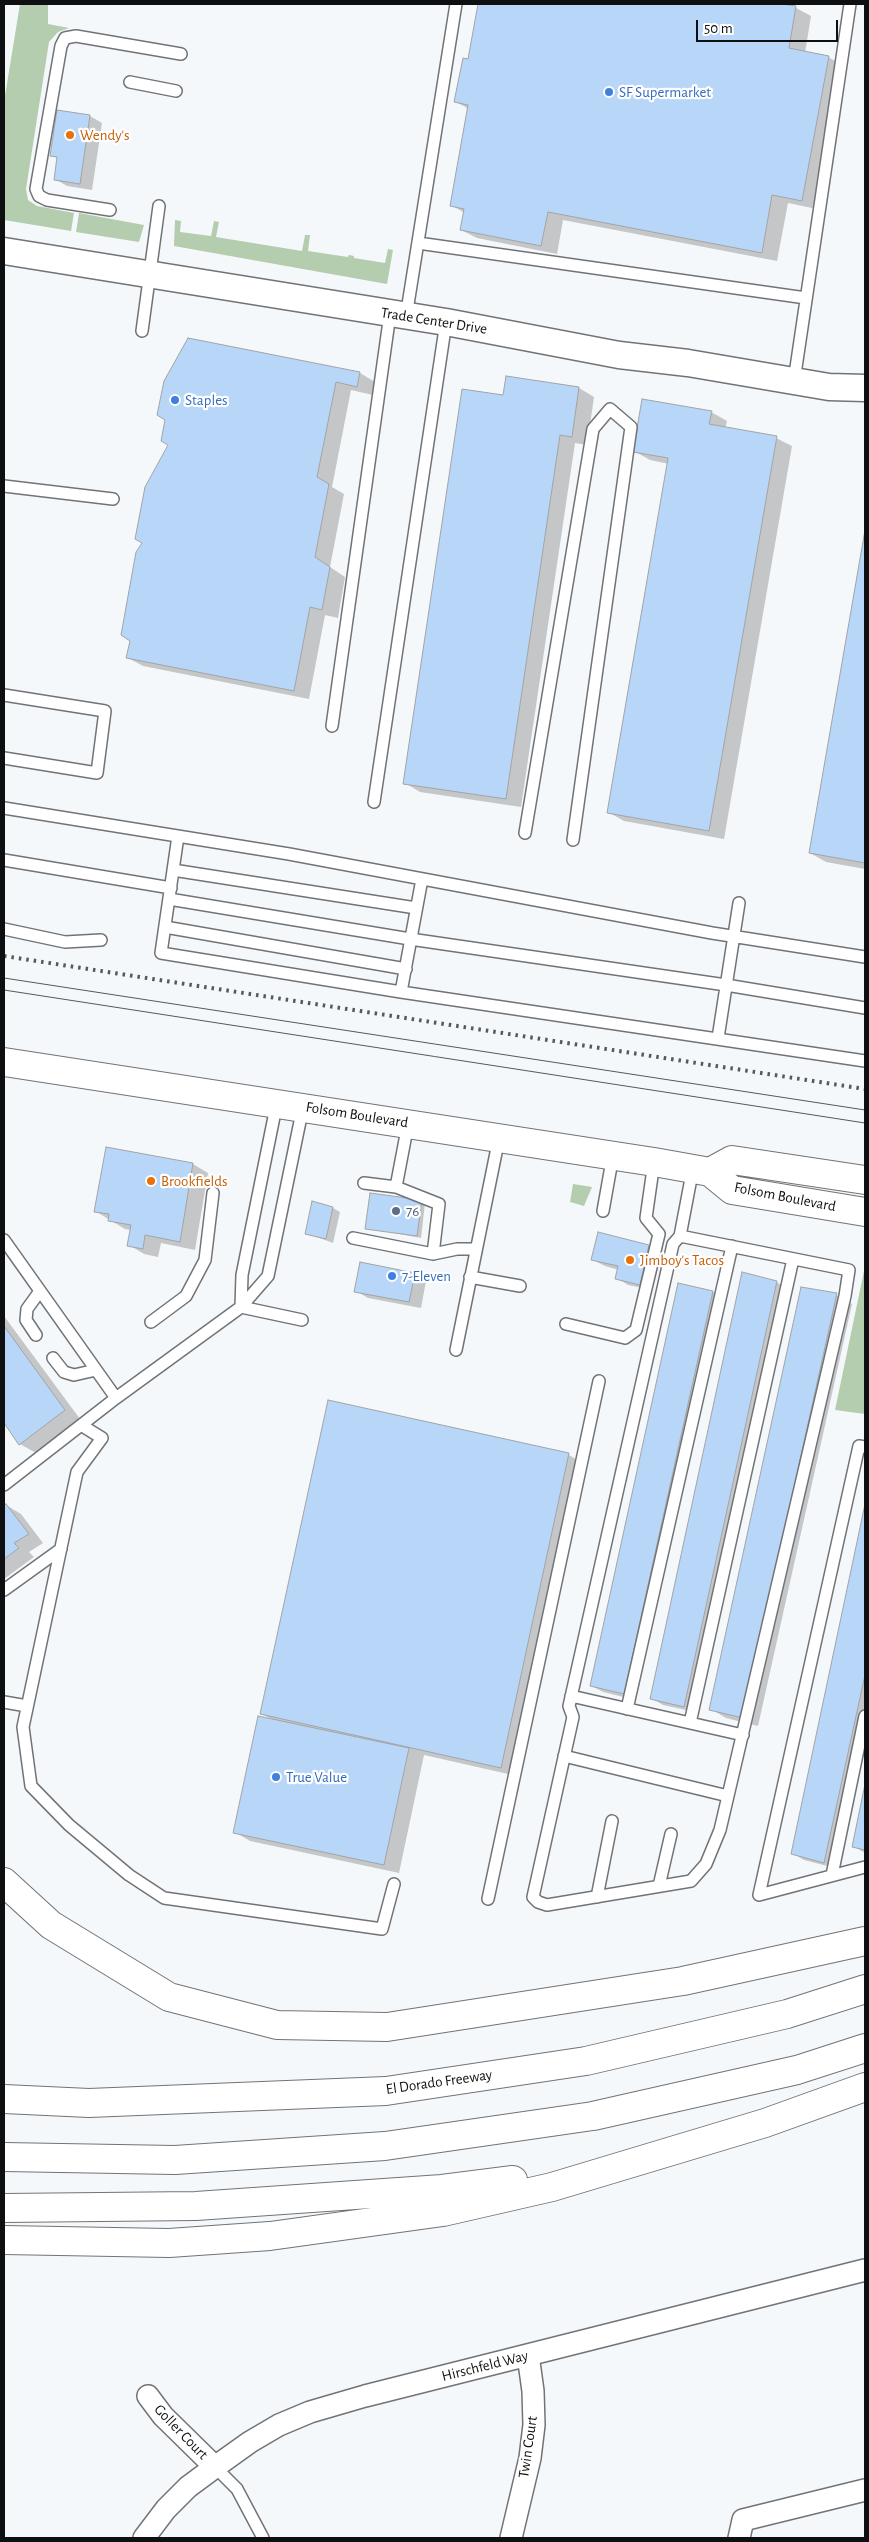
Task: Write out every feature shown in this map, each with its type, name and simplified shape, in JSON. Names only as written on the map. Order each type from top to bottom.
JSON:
[{"type":"main road","name":"Folsom Boulevard","points":[[4,1062],[290,1104],[702,1170],[732,1190],[865,1212]]},
{"type":"main road","name":"Folsom Boulevard","points":[[702,1170],[732,1160],[865,1180]]},
{"type":"main road","points":[[4,1882],[51,1925],[168,1997],[277,2025],[387,2027],[684,1981],[865,1941]]},
{"type":"main road","name":"El Dorado Freeway","points":[[4,2100],[89,2103],[386,2091],[586,2061],[787,2014],[865,1989]]},
{"type":"main road","points":[[4,2157],[175,2160],[384,2146],[593,2116],[797,2070],[865,2048]]},
{"type":"main road","points":[[4,2240],[169,2243],[270,2236],[443,2212],[552,2187],[765,2123],[865,2087]]},
{"type":"main road","points":[[4,2208],[196,2206],[442,2189],[599,2172]]},
{"type":"street","name":"Trade Center Drive","points":[[4,251],[446,322],[619,355],[688,363],[829,387],[865,388]]},
{"type":"street","name":"Hirschfeld Way","points":[[144,2538],[166,2509],[188,2487],[215,2466],[279,2425],[310,2412],[365,2396],[865,2270]]},
{"type":"street","name":"Twin Court","points":[[511,2538],[530,2458],[534,2425],[533,2391],[528,2355]]},
{"type":"street","name":"Goller Court","points":[[148,2396],[163,2416],[215,2466]]},
{"type":"street","points":[[739,2538],[743,2520],[865,2490]]},
{"type":"lane","points":[[332,726],[398,315],[418,243],[456,4]]},
{"type":"lane","points":[[794,381],[850,4]]},
{"type":"lane","points":[[110,210],[47,200],[39,196],[36,189],[61,46],[65,38],[76,36],[181,54]]},
{"type":"lane","points":[[130,82],[176,91]]},
{"type":"lane","points":[[142,331],[159,206]]},
{"type":"lane","points":[[418,243],[806,298]]},
{"type":"lane","points":[[374,802],[446,322]]},
{"type":"lane","points":[[525,833],[593,429],[610,409],[631,427],[573,840]]},
{"type":"lane","points":[[4,486],[113,499]]},
{"type":"lane","points":[[4,696],[105,711],[97,773],[4,758]]},
{"type":"lane","points":[[4,808],[178,836],[734,936],[865,957]]},
{"type":"lane","points":[[178,836],[161,953],[401,992],[865,1061]]},
{"type":"lane","points":[[4,860],[410,939],[726,985],[865,1008]]},
{"type":"lane","points":[[173,870],[416,908]]},
{"type":"lane","points":[[401,992],[422,879]]},
{"type":"lane","points":[[718,1038],[739,903]]},
{"type":"lane","points":[[165,927],[406,969]]},
{"type":"lane","points":[[4,929],[65,942],[101,940]]},
{"type":"lane","points":[[241,1307],[242,1275],[290,1104]]},
{"type":"lane","points":[[4,1485],[116,1398],[241,1307],[268,1276],[290,1104]]},
{"type":"lane","points":[[396,1187],[408,1124]]},
{"type":"lane","points":[[456,1350],[475,1249],[493,1176],[499,1138]]},
{"type":"lane","points":[[603,1211],[613,1155]]},
{"type":"lane","points":[[566,1324],[626,1338],[633,1335],[636,1330],[659,1234],[646,1218],[654,1162]]},
{"type":"lane","points":[[680,1236],[850,1270],[720,1830],[706,1864],[691,1881],[547,1905],[538,1902],[533,1897],[573,1717],[569,1706],[571,1696],[673,1244],[680,1236],[702,1170]]},
{"type":"lane","points":[[364,1183],[396,1187],[439,1204],[432,1254]]},
{"type":"lane","points":[[151,1322],[186,1296],[205,1260],[213,1193]]},
{"type":"lane","points":[[353,1238],[432,1254],[457,1249],[475,1249]]},
{"type":"lane","points":[[4,1240],[116,1398]]},
{"type":"lane","points":[[627,1709],[732,1246]]},
{"type":"lane","points":[[690,1723],[793,1259]]},
{"type":"lane","points":[[470,1277],[520,1286]]},
{"type":"lane","points":[[36,1335],[26,1320],[28,1309],[40,1291]]},
{"type":"lane","points":[[241,1307],[302,1320]]},
{"type":"lane","points":[[53,1358],[64,1372],[69,1374],[86,1374],[96,1370]]},
{"type":"lane","points":[[488,1899],[599,1381]]},
{"type":"lane","points":[[81,1425],[102,1438],[77,1472],[27,1706],[23,1727],[31,1786],[69,1825],[129,1875],[164,1898],[382,1929],[394,1884]]},
{"type":"lane","points":[[865,1447],[859,1446],[758,1894],[865,1867]]},
{"type":"lane","points":[[4,1590],[61,1549]]},
{"type":"lane","points":[[571,1696],[743,1735]]},
{"type":"lane","points":[[4,1702],[27,1706]]},
{"type":"lane","points":[[832,1876],[865,1716]]},
{"type":"lane","points":[[564,1756],[728,1796]]},
{"type":"lane","points":[[597,1897],[612,1821]]},
{"type":"lane","points":[[660,1886],[671,1834]]},
{"type":"lane","points":[[215,2466],[237,2489],[263,2538]]},
{"type":"green space","points":[[20,4],[48,4],[48,24],[69,28],[58,32],[49,42],[26,189],[28,200],[37,206],[74,213],[71,231],[4,220],[4,102]]},
{"type":"green space","points":[[79,213],[144,225],[139,242],[76,232]]},
{"type":"green space","points":[[175,220],[181,221],[180,232],[211,236],[214,221],[219,222],[216,237],[302,251],[305,235],[310,235],[308,251],[348,257],[349,255],[354,256],[354,258],[385,263],[388,249],[393,250],[387,284],[174,246]]},
{"type":"green space","points":[[573,1184],[592,1187],[584,1206],[570,1202]]},
{"type":"green space","points":[[865,1266],[865,1414],[835,1410]]},
{"type":"building","points":[[478,4],[782,4],[796,6],[789,48],[829,56],[802,201],[772,195],[762,253],[548,212],[541,246],[460,230],[464,209],[450,206],[468,105],[454,102],[463,58],[468,59]]},
{"type":"building","name":"Wendy's","points":[[57,110],[90,115],[80,184],[54,180],[57,157],[50,156]]},
{"type":"building","points":[[188,338],[360,372],[357,387],[336,382],[317,477],[329,484],[315,557],[330,567],[322,610],[310,607],[294,691],[126,658],[130,641],[121,635],[136,552],[142,543],[135,539],[145,487],[168,445],[161,441],[165,420],[157,415],[164,381]]},
{"type":"building","points":[[506,376],[579,387],[572,437],[560,435],[506,799],[403,784],[462,389],[503,395]]},
{"type":"building","points":[[642,399],[712,411],[709,424],[777,436],[709,831],[607,813],[668,458],[633,452]]},
{"type":"building","points":[[865,530],[865,863],[809,853]]},
{"type":"building","points":[[106,1147],[193,1163],[180,1242],[145,1235],[143,1249],[127,1246],[131,1225],[108,1221],[109,1214],[94,1212]]},
{"type":"building","points":[[370,1193],[422,1200],[417,1236],[365,1229]]},
{"type":"building","points":[[312,1201],[333,1207],[326,1239],[305,1234]]},
{"type":"building","points":[[598,1232],[649,1245],[640,1285],[615,1279],[618,1266],[591,1260]]},
{"type":"building","points":[[360,1262],[415,1273],[409,1302],[354,1292]]},
{"type":"building","points":[[742,1272],[777,1281],[684,1707],[650,1699]]},
{"type":"building","points":[[678,1283],[713,1291],[624,1694],[590,1686]]},
{"type":"building","points":[[801,1287],[837,1293],[743,1718],[709,1710]]},
{"type":"building","points":[[4,1326],[65,1410],[19,1445],[4,1423]]},
{"type":"building","points":[[328,1400],[569,1453],[501,1768],[260,1714]]},
{"type":"building","points":[[6,1504],[29,1534],[14,1543],[19,1548],[4,1559],[4,1505]]},
{"type":"building","points":[[865,1504],[865,1675],[824,1863],[791,1854]]},
{"type":"building","points":[[258,1716],[409,1748],[384,1865],[233,1833]]},
{"type":"building","points":[[865,1784],[865,1850],[852,1847]]},
{"type":"tram line","points":[[4,978],[865,1110]]},
{"type":"tram line","points":[[4,990],[865,1123]]},
{"type":"railway","points":[[4,956],[865,1089]]},
{"type":"place","name":"SF Supermarket","points":[[609,92]]},
{"type":"place","name":"Wendy's","points":[[70,135]]},
{"type":"place","name":"Staples","points":[[175,400]]},
{"type":"place","name":"Brookfields","points":[[151,1181]]},
{"type":"place","name":"76","points":[[396,1211]]},
{"type":"place","name":"Jimboy's Tacos","points":[[630,1260]]},
{"type":"place","name":"7-Eleven","points":[[392,1276]]},
{"type":"place","name":"True Value","points":[[276,1777]]}]
